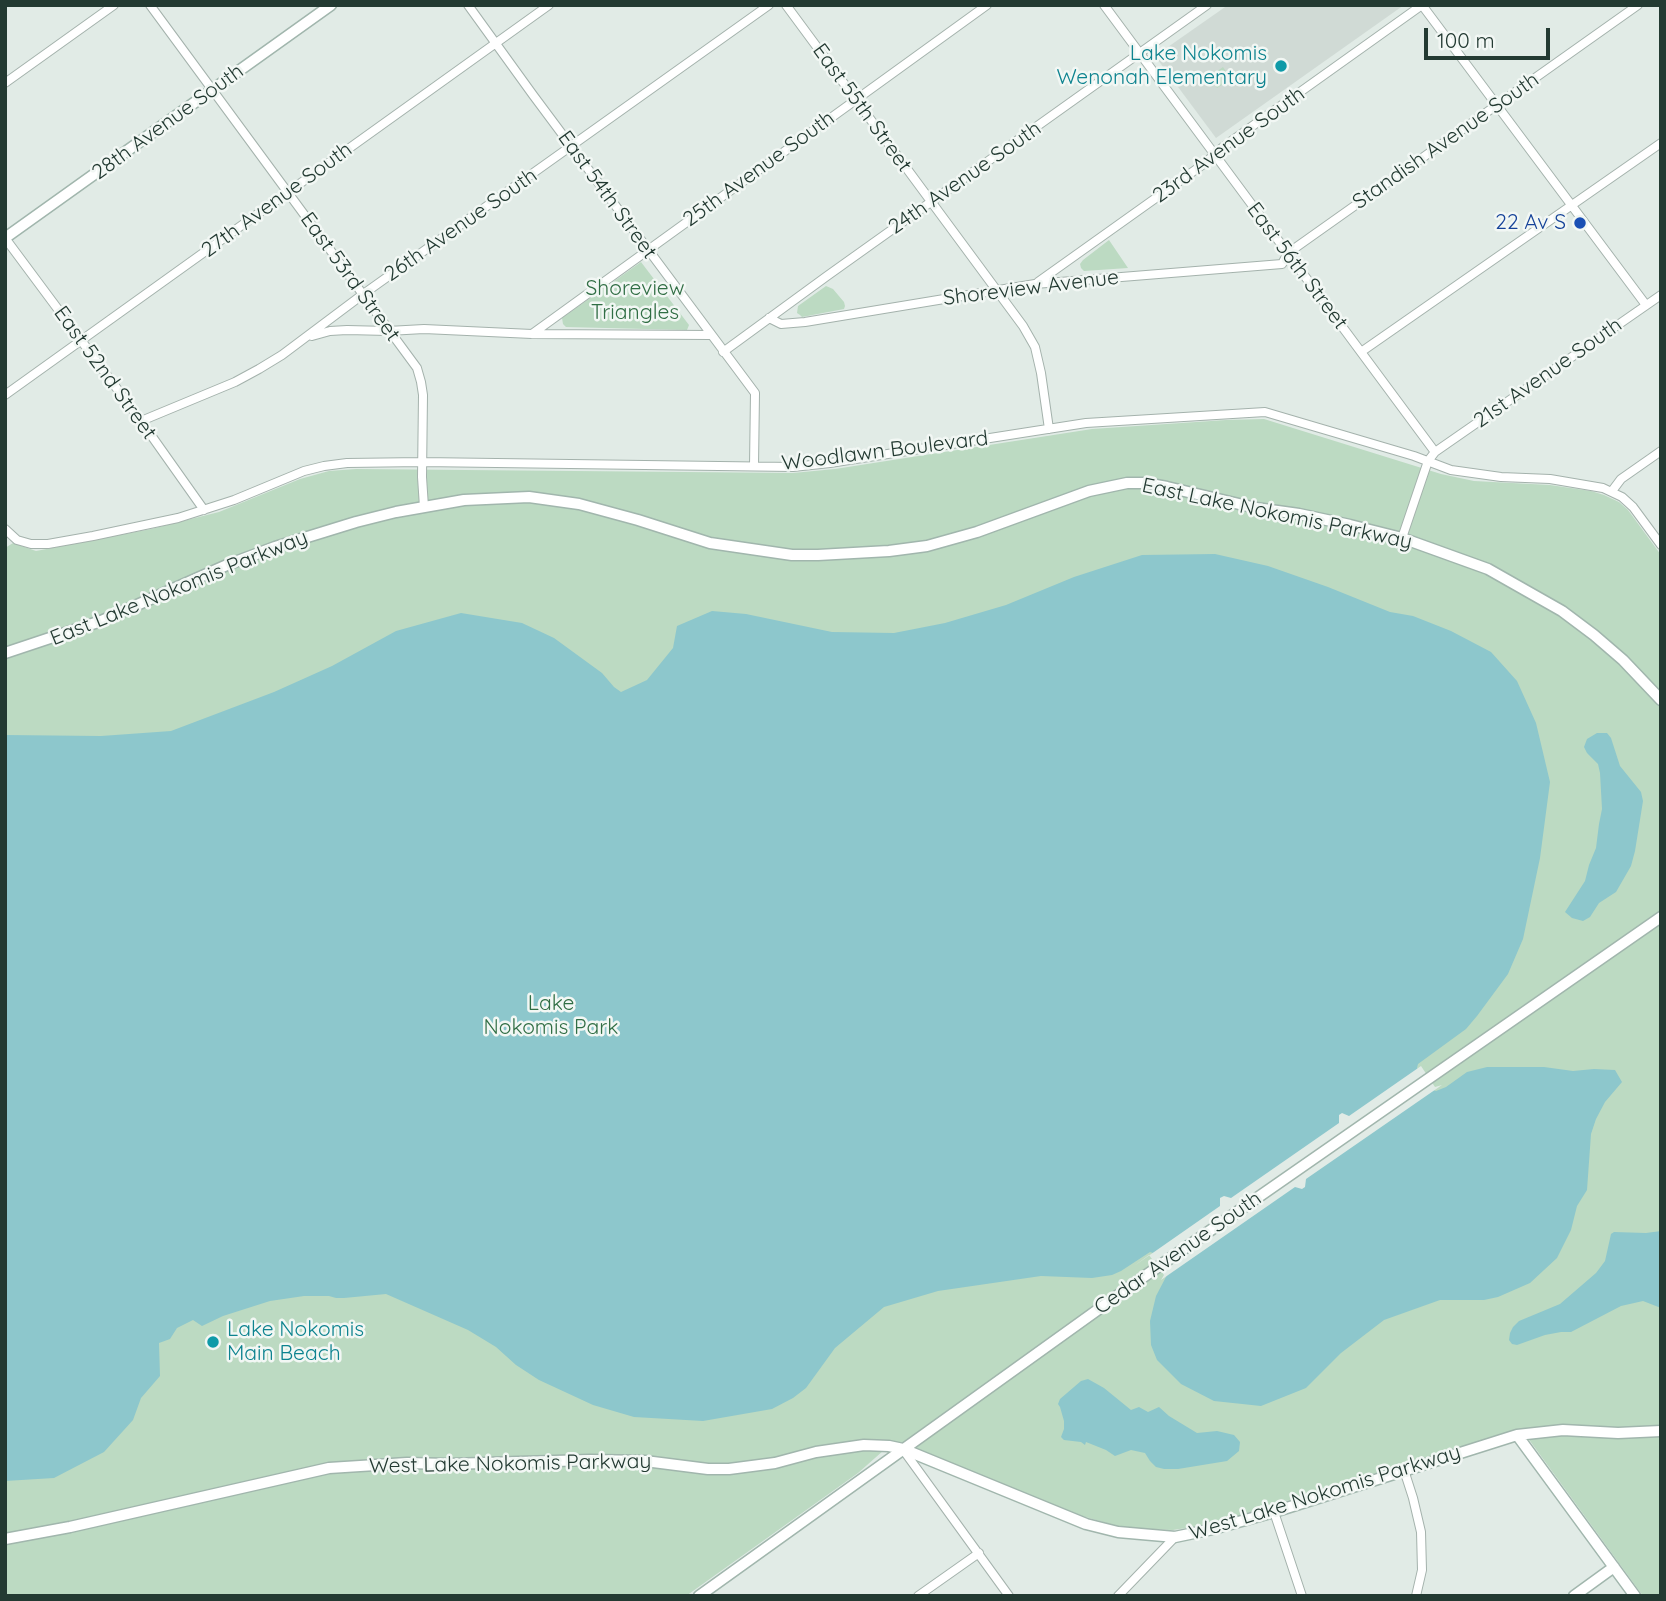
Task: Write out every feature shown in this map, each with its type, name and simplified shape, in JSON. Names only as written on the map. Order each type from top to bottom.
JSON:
[{"type":"street","points":[[5,83],[114,5]]},
{"type":"street","name":"East 53rd Street","points":[[150,5],[388,331],[409,355],[420,374],[424,507]]},
{"type":"street","name":"28th Avenue South","points":[[5,238],[331,5]]},
{"type":"street","name":"East 54th Street","points":[[468,5],[755,393],[754,466]]},
{"type":"street","name":"27th Avenue South","points":[[5,395],[549,5]]},
{"type":"street","name":"26th Avenue South","points":[[141,421],[247,376],[282,355],[769,5]]},
{"type":"street","name":"East 55th Street","points":[[786,5],[1023,326],[1035,347],[1049,429]]},
{"type":"street","name":"25th Avenue South","points":[[532,334],[987,5]]},
{"type":"street","name":"East 56th Street","points":[[1104,5],[1434,452]]},
{"type":"street","name":"24th Avenue South","points":[[723,352],[1208,5]]},
{"type":"street","points":[[1422,5],[1646,305]]},
{"type":"street","name":"23rd Avenue South","points":[[1035,284],[1422,5]]},
{"type":"street","name":"Standish Avenue South","points":[[1288,253],[1638,5]]},
{"type":"street","points":[[1361,352],[1661,143]]},
{"type":"street","name":"East 52nd Street","points":[[5,238],[204,510]]},
{"type":"street","name":"Shoreview Avenue","points":[[769,318],[781,324],[805,322],[1035,284],[1277,265],[1282,264],[1288,253]]},
{"type":"street","name":"21st Avenue South","points":[[1434,452],[1660,298]]},
{"type":"street","points":[[299,342],[330,331],[711,335]]},
{"type":"street","name":"Woodlawn Boulevard","points":[[5,529],[19,542],[44,544],[146,526],[204,510],[319,467],[347,463],[793,467],[1086,423],[1265,412],[1451,470],[1501,477],[1550,479],[1612,491],[1633,507],[1661,545]]},
{"type":"street","points":[[1612,491],[1621,479],[1661,451]]},
{"type":"street","points":[[1402,538],[1428,461],[1434,452]]},
{"type":"street","name":"East Lake Nokomis Parkway","points":[[5,653],[93,624],[275,547],[349,524],[464,500],[529,497],[579,504],[710,544],[792,555],[846,554],[927,546],[977,532],[1089,491],[1119,484],[1144,484],[1256,508],[1299,514],[1402,538],[1488,569],[1562,611],[1594,635],[1623,660],[1661,700]]},
{"type":"street","name":"Cedar Avenue South","points":[[699,1596],[1142,1278],[1661,917]]},
{"type":"street","name":"West Lake Nokomis Parkway","points":[[5,1539],[70,1527],[328,1468],[407,1463],[590,1460],[645,1461],[719,1469],[764,1465],[816,1452],[879,1445],[903,1449],[1086,1524],[1118,1532],[1175,1537],[1274,1512],[1517,1435],[1563,1430],[1618,1433],[1661,1431]]},
{"type":"street","points":[[1517,1435],[1635,1596]]},
{"type":"street","points":[[903,1449],[1009,1596]]},
{"type":"street","points":[[1404,1470],[1421,1532],[1422,1570],[1416,1596]]},
{"type":"street","points":[[1274,1512],[1302,1596]]},
{"type":"street","points":[[1118,1596],[1175,1537]]},
{"type":"street","points":[[918,1596],[979,1553]]},
{"type":"street","points":[[1574,1596],[1614,1567]]},
{"type":"shaded area","points":[[1228,5],[1404,5],[1216,138],[1155,56]]},
{"type":"green space","points":[[1223,67],[1231,79],[1217,88],[1209,77]]},
{"type":"green space","points":[[1109,240],[1128,268],[1084,271],[1080,264],[1083,260]]},
{"type":"green space","name":"Shoreview Triangles","points":[[641,262],[689,325],[687,330],[566,327],[563,324],[562,318]]},
{"type":"green space","points":[[826,286],[833,289],[844,302],[844,309],[802,317],[797,313],[798,306]]},
{"type":"green space","name":"Lake Nokomis Park","points":[[1264,419],[1441,474],[1474,481],[1550,485],[1604,495],[1628,510],[1661,555],[1661,1596],[1643,1596],[1522,1430],[1212,1524],[1173,1530],[1117,1526],[1082,1516],[927,1453],[892,1443],[858,1473],[686,1596],[5,1596],[5,548],[13,543],[36,551],[151,529],[219,512],[300,479],[329,471],[356,469],[793,473],[835,469],[1092,429]]},
{"type":"water","name":"Lake Nokomis Park","points":[[1215,554],[1268,566],[1390,612],[1413,616],[1451,631],[1491,652],[1517,681],[1536,723],[1550,782],[1540,858],[1523,939],[1508,974],[1477,1016],[1466,1029],[1418,1064],[1417,1068],[1436,1091],[1467,1072],[1487,1067],[1615,1070],[1622,1082],[1605,1102],[1596,1119],[1591,1134],[1587,1190],[1577,1206],[1571,1230],[1557,1258],[1530,1283],[1498,1297],[1484,1300],[1440,1300],[1384,1320],[1341,1353],[1306,1388],[1261,1406],[1214,1401],[1181,1384],[1157,1360],[1151,1345],[1150,1321],[1156,1296],[1167,1275],[1150,1252],[1112,1275],[1092,1278],[1041,1276],[938,1291],[884,1307],[835,1348],[806,1388],[793,1398],[772,1409],[703,1421],[634,1417],[593,1405],[539,1380],[516,1365],[496,1347],[468,1330],[386,1294],[344,1298],[304,1296],[270,1301],[223,1316],[202,1326],[193,1320],[177,1328],[170,1339],[159,1343],[160,1376],[141,1398],[133,1420],[104,1452],[54,1478],[5,1481],[5,735],[101,736],[171,731],[274,692],[332,666],[396,631],[461,613],[522,623],[554,638],[602,673],[621,692],[647,680],[673,648],[677,626],[712,611],[746,614],[832,632],[894,633],[945,623],[1006,605],[1074,577],[1142,555]]},
{"type":"water","points":[[1597,733],[1607,733],[1611,738],[1620,766],[1641,792],[1643,801],[1631,866],[1616,892],[1599,903],[1590,917],[1583,921],[1572,918],[1565,912],[1585,881],[1596,848],[1602,809],[1600,773],[1598,764],[1584,747],[1587,739]]},
{"type":"water","points":[[1661,1231],[1661,1308],[1643,1301],[1621,1306],[1571,1332],[1545,1335],[1517,1345],[1509,1340],[1513,1327],[1519,1321],[1560,1304],[1596,1273],[1605,1261],[1611,1234]]},
{"type":"water","points":[[1088,1379],[1131,1410],[1139,1407],[1148,1412],[1159,1407],[1197,1433],[1217,1431],[1234,1435],[1240,1442],[1239,1451],[1227,1461],[1164,1469],[1156,1467],[1145,1453],[1131,1450],[1115,1456],[1086,1442],[1085,1445],[1064,1440],[1061,1437],[1064,1421],[1058,1404],[1060,1399],[1081,1381]]},
{"type":"pier","points":[[1421,1066],[1435,1087],[1442,1085],[1306,1179],[1305,1187],[1295,1187],[1161,1280],[1164,1275],[1149,1255],[1220,1206],[1220,1198],[1231,1198],[1339,1123],[1339,1115],[1342,1113],[1349,1116]]},
{"type":"place","name":"Lake Nokomis Wenonah Elementary","points":[[1281,66]]},
{"type":"place","name":"22 Av S","points":[[1580,223]]},
{"type":"place","name":"Lake Nokomis Main Beach","points":[[213,1342]]}]
